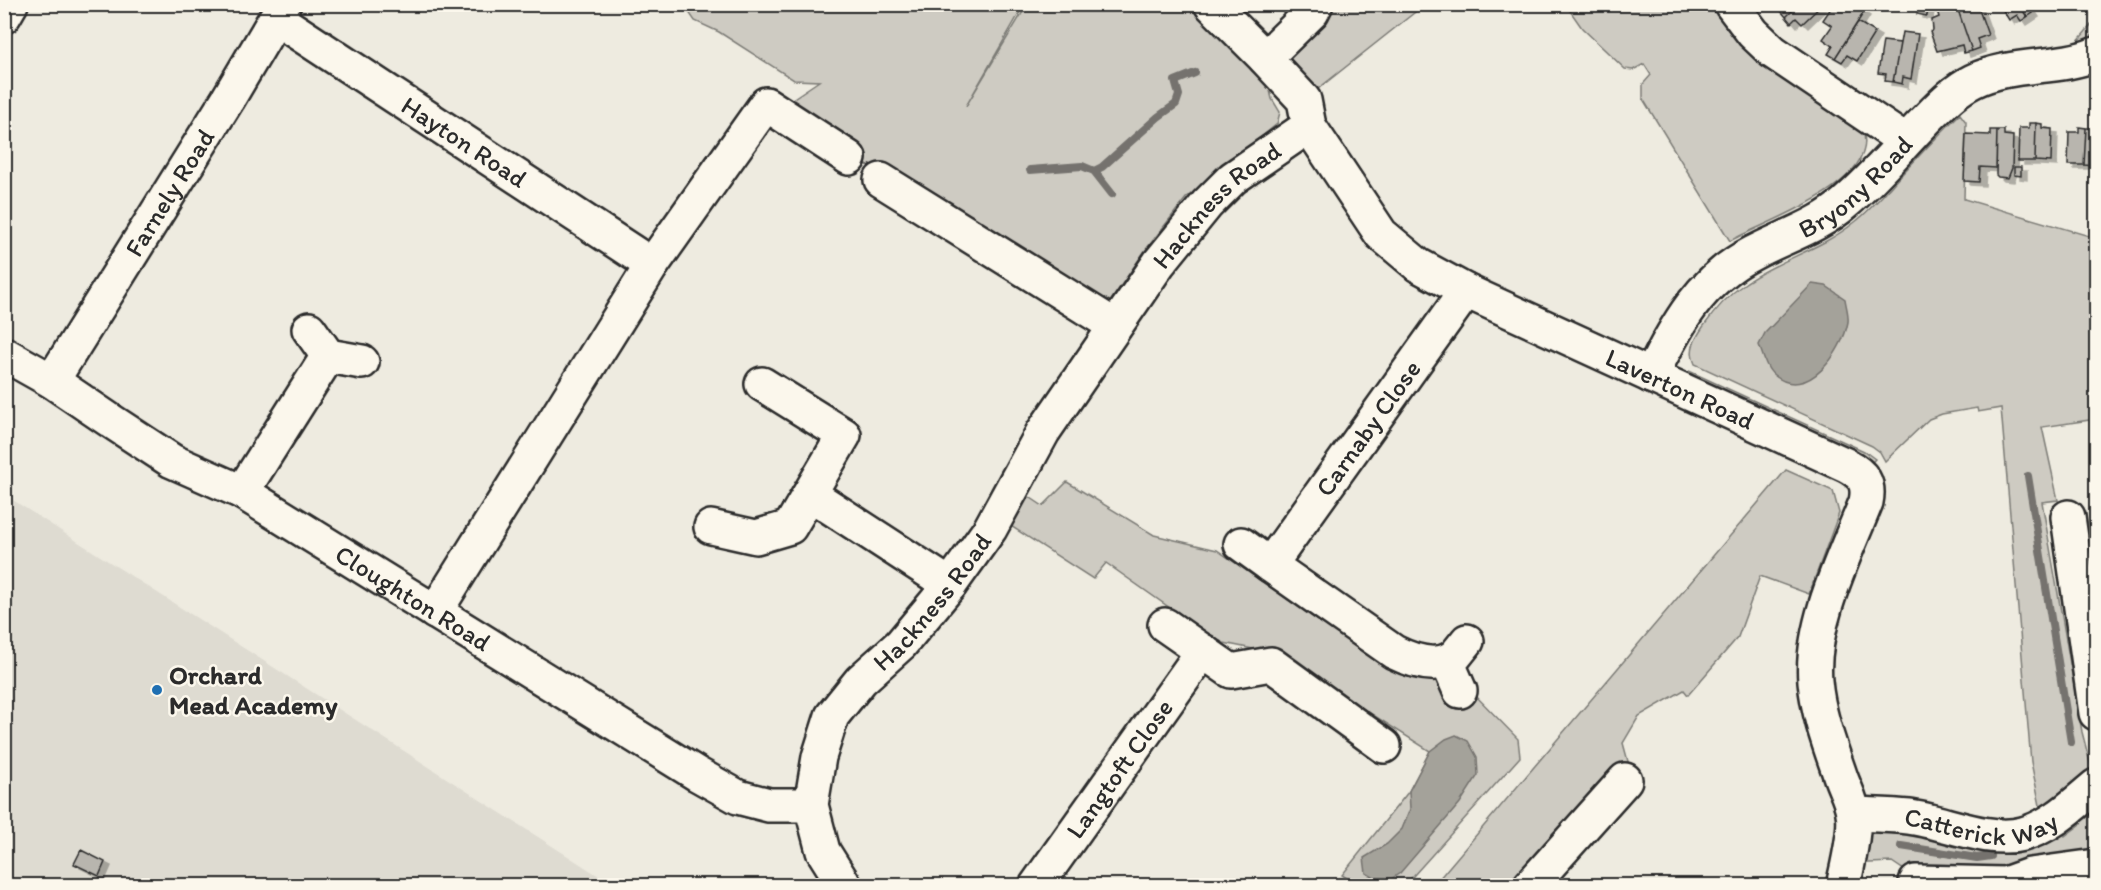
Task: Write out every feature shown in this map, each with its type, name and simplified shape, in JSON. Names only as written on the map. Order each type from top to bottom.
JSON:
[{"type":"street","points":[[4,16],[11,4]]},
{"type":"street","name":"Laverton Road","points":[[1211,4],[1304,100],[1310,126],[1381,234],[1418,265],[1466,291],[1846,465],[1864,478],[1867,486],[1866,502],[1820,625],[1815,678],[1818,707],[1854,814],[1843,885]]},
{"type":"street","points":[[1265,58],[1312,12],[1316,4]]},
{"type":"street","points":[[1731,4],[1753,33],[1773,52],[1905,141]]},
{"type":"street","name":"Hayton Road","points":[[280,12],[652,265]]},
{"type":"street","name":"Farnely Road","points":[[52,381],[280,12]]},
{"type":"street","name":"Bryony Road","points":[[1651,376],[1682,319],[1715,277],[1753,253],[1828,217],[1854,195],[1947,99],[1972,81],[2010,69],[2065,63],[2097,54]]},
{"type":"street","points":[[435,612],[652,265],[766,104],[849,158]]},
{"type":"street","name":"Hackness Road","points":[[845,885],[823,851],[811,805],[819,757],[832,716],[861,680],[901,644],[950,585],[990,529],[1043,432],[1159,263],[1207,204],[1233,178],[1310,126]]},
{"type":"street","points":[[881,180],[1115,326]]},
{"type":"street","name":"Carnaby Close","points":[[1270,565],[1466,291]]},
{"type":"street","points":[[309,329],[328,356],[362,362]]},
{"type":"street","points":[[242,492],[328,356]]},
{"type":"street","name":"Cloughton Road","points":[[14,359],[52,381],[172,460],[242,492],[697,774],[738,797],[769,805],[811,805]]},
{"type":"street","points":[[711,527],[756,537],[789,527],[844,435],[762,384]]},
{"type":"street","points":[[810,494],[950,585]]},
{"type":"street","points":[[2068,517],[2097,713]]},
{"type":"street","points":[[1241,544],[1404,657],[1428,663],[1457,651],[1460,691]]},
{"type":"street","points":[[1165,625],[1231,671],[1271,664],[1384,746]]},
{"type":"street","name":"Langtoft Close","points":[[1036,885],[1203,651]]},
{"type":"street","points":[[1532,885],[1625,780]]},
{"type":"street","name":"Catterick Way","points":[[1854,814],[1911,817],[1961,830],[1995,835],[2022,834],[2062,815],[2097,786]]},
{"type":"street","points":[[1916,882],[2005,884],[2030,875],[2078,874]]},
{"type":"shaded area","points":[[684,5],[1024,5],[966,106],[1027,5],[1210,5],[1262,57],[1272,99],[1280,112],[1277,124],[1186,198],[1144,252],[1105,309],[776,110],[819,81],[794,80],[719,32],[695,21]]},
{"type":"shaded area","points":[[1318,5],[1424,5],[1304,100],[1262,55]]},
{"type":"shaded area","points":[[1566,5],[1714,5],[1719,13],[1863,131],[1864,150],[1855,167],[1838,184],[1792,212],[1730,241],[1643,99],[1643,84],[1651,75],[1644,64],[1633,70],[1625,69],[1582,28]]},
{"type":"shaded area","points":[[2096,19],[2096,44],[2066,55]]},
{"type":"shaded area","points":[[1960,114],[1966,122],[1964,199],[2096,238],[2096,419],[2042,427],[2058,500],[2042,502],[2082,732],[2096,786],[2062,815],[2065,836],[2081,824],[2080,821],[2096,806],[2096,855],[1997,877],[1907,872],[1892,862],[1848,864],[1854,814],[2044,825],[2031,762],[2001,408],[1978,412],[1977,408],[1942,414],[1929,419],[1885,461],[1880,452],[1872,446],[1695,364],[1692,354],[1695,340],[1703,327],[1732,293],[1757,275],[1828,240],[1855,222]]},
{"type":"shaded area","points":[[1812,284],[1826,286],[1845,299],[1848,322],[1845,334],[1822,370],[1799,383],[1786,382],[1771,372],[1759,345],[1765,333]]},
{"type":"shaded area","points":[[1689,371],[1864,451],[1875,459],[1871,463],[1697,379]]},
{"type":"shaded area","points":[[1786,470],[1833,491],[1839,513],[1809,594],[1760,576],[1738,637],[1688,695],[1684,690],[1639,716],[1623,743],[1629,765],[1566,826],[1511,885],[1433,886]]},
{"type":"shaded area","points":[[1067,482],[1154,535],[1217,550],[1314,618],[1383,659],[1435,676],[1475,695],[1518,739],[1520,757],[1405,885],[1350,885],[1352,881],[1342,875],[1409,791],[1430,751],[1277,654],[1224,643],[1210,636],[1106,563],[1093,579],[1006,523],[1022,492],[1043,506]]},
{"type":"shaded area","name":"Orchard Mead Academy","points":[[5,495],[613,885],[5,885]]},
{"type":"shaded area","points":[[1456,735],[1468,741],[1477,757],[1478,775],[1460,803],[1400,873],[1388,881],[1378,880],[1366,873],[1364,858],[1387,844],[1402,829],[1410,809],[1409,791],[1430,751],[1446,739]]},
{"type":"building","points":[[1784,4],[1799,4],[1786,17],[1781,11],[1786,6]]},
{"type":"building","points":[[1799,4],[1823,4],[1802,24],[1796,18],[1791,23],[1786,17]]},
{"type":"building","points":[[1845,4],[1852,4],[1864,12],[1835,58],[1828,54],[1833,46],[1823,39],[1832,26],[1823,20],[1833,5],[1841,10]]},
{"type":"building","points":[[1918,4],[1928,6],[1927,16],[1917,14]]},
{"type":"building","points":[[1935,4],[1956,4],[1972,51],[1964,53],[1962,45],[1937,51],[1930,32],[1933,30],[1932,20],[1939,17]]},
{"type":"building","points":[[1977,4],[1988,35],[1977,39],[1980,48],[1972,51],[1958,10]]},
{"type":"building","points":[[1999,4],[2019,4],[2027,17],[2021,21],[2017,15],[2009,20]]},
{"type":"building","points":[[2019,4],[2033,4],[2029,7],[2033,13],[2027,17]]},
{"type":"building","points":[[1858,22],[1875,32],[1857,61],[1847,55],[1842,62],[1835,58]]},
{"type":"building","points":[[1902,32],[1918,34],[1911,79],[1903,77],[1902,84],[1893,82]]},
{"type":"building","points":[[1883,41],[1900,43],[1893,82],[1885,81],[1886,74],[1878,73]]},
{"type":"building","points":[[2029,123],[2036,123],[2035,161],[2018,161],[2019,128],[2029,128]]},
{"type":"building","points":[[2036,123],[2042,124],[2042,128],[2052,129],[2051,162],[2035,161]]},
{"type":"building","points":[[2079,127],[2086,128],[2084,165],[2068,165],[2069,132],[2079,132]]},
{"type":"building","points":[[2086,128],[2093,128],[2092,132],[2096,133],[2096,166],[2084,165]]},
{"type":"building","points":[[1990,130],[1997,130],[1996,168],[1980,167],[1979,182],[1964,181],[1966,134],[1990,135]]},
{"type":"building","points":[[1997,130],[2004,130],[2004,135],[2013,136],[2012,168],[2008,178],[1996,175]]},
{"type":"building","points":[[2014,167],[2021,167],[2021,176],[2014,175]]},
{"type":"building","points":[[81,850],[105,862],[99,876],[74,864]]},
{"type":"waterway","points":[[1094,171],[1102,167],[1176,104],[1179,95],[1175,81],[1195,73]]},
{"type":"waterway","points":[[1030,170],[1082,166],[1094,171],[1112,194]]},
{"type":"waterway","points":[[2028,476],[2071,742]]},
{"type":"waterway","points":[[1901,846],[1977,858],[1991,856]]},
{"type":"place","name":"Orchard Mead Academy","points":[[157,690]]}]
